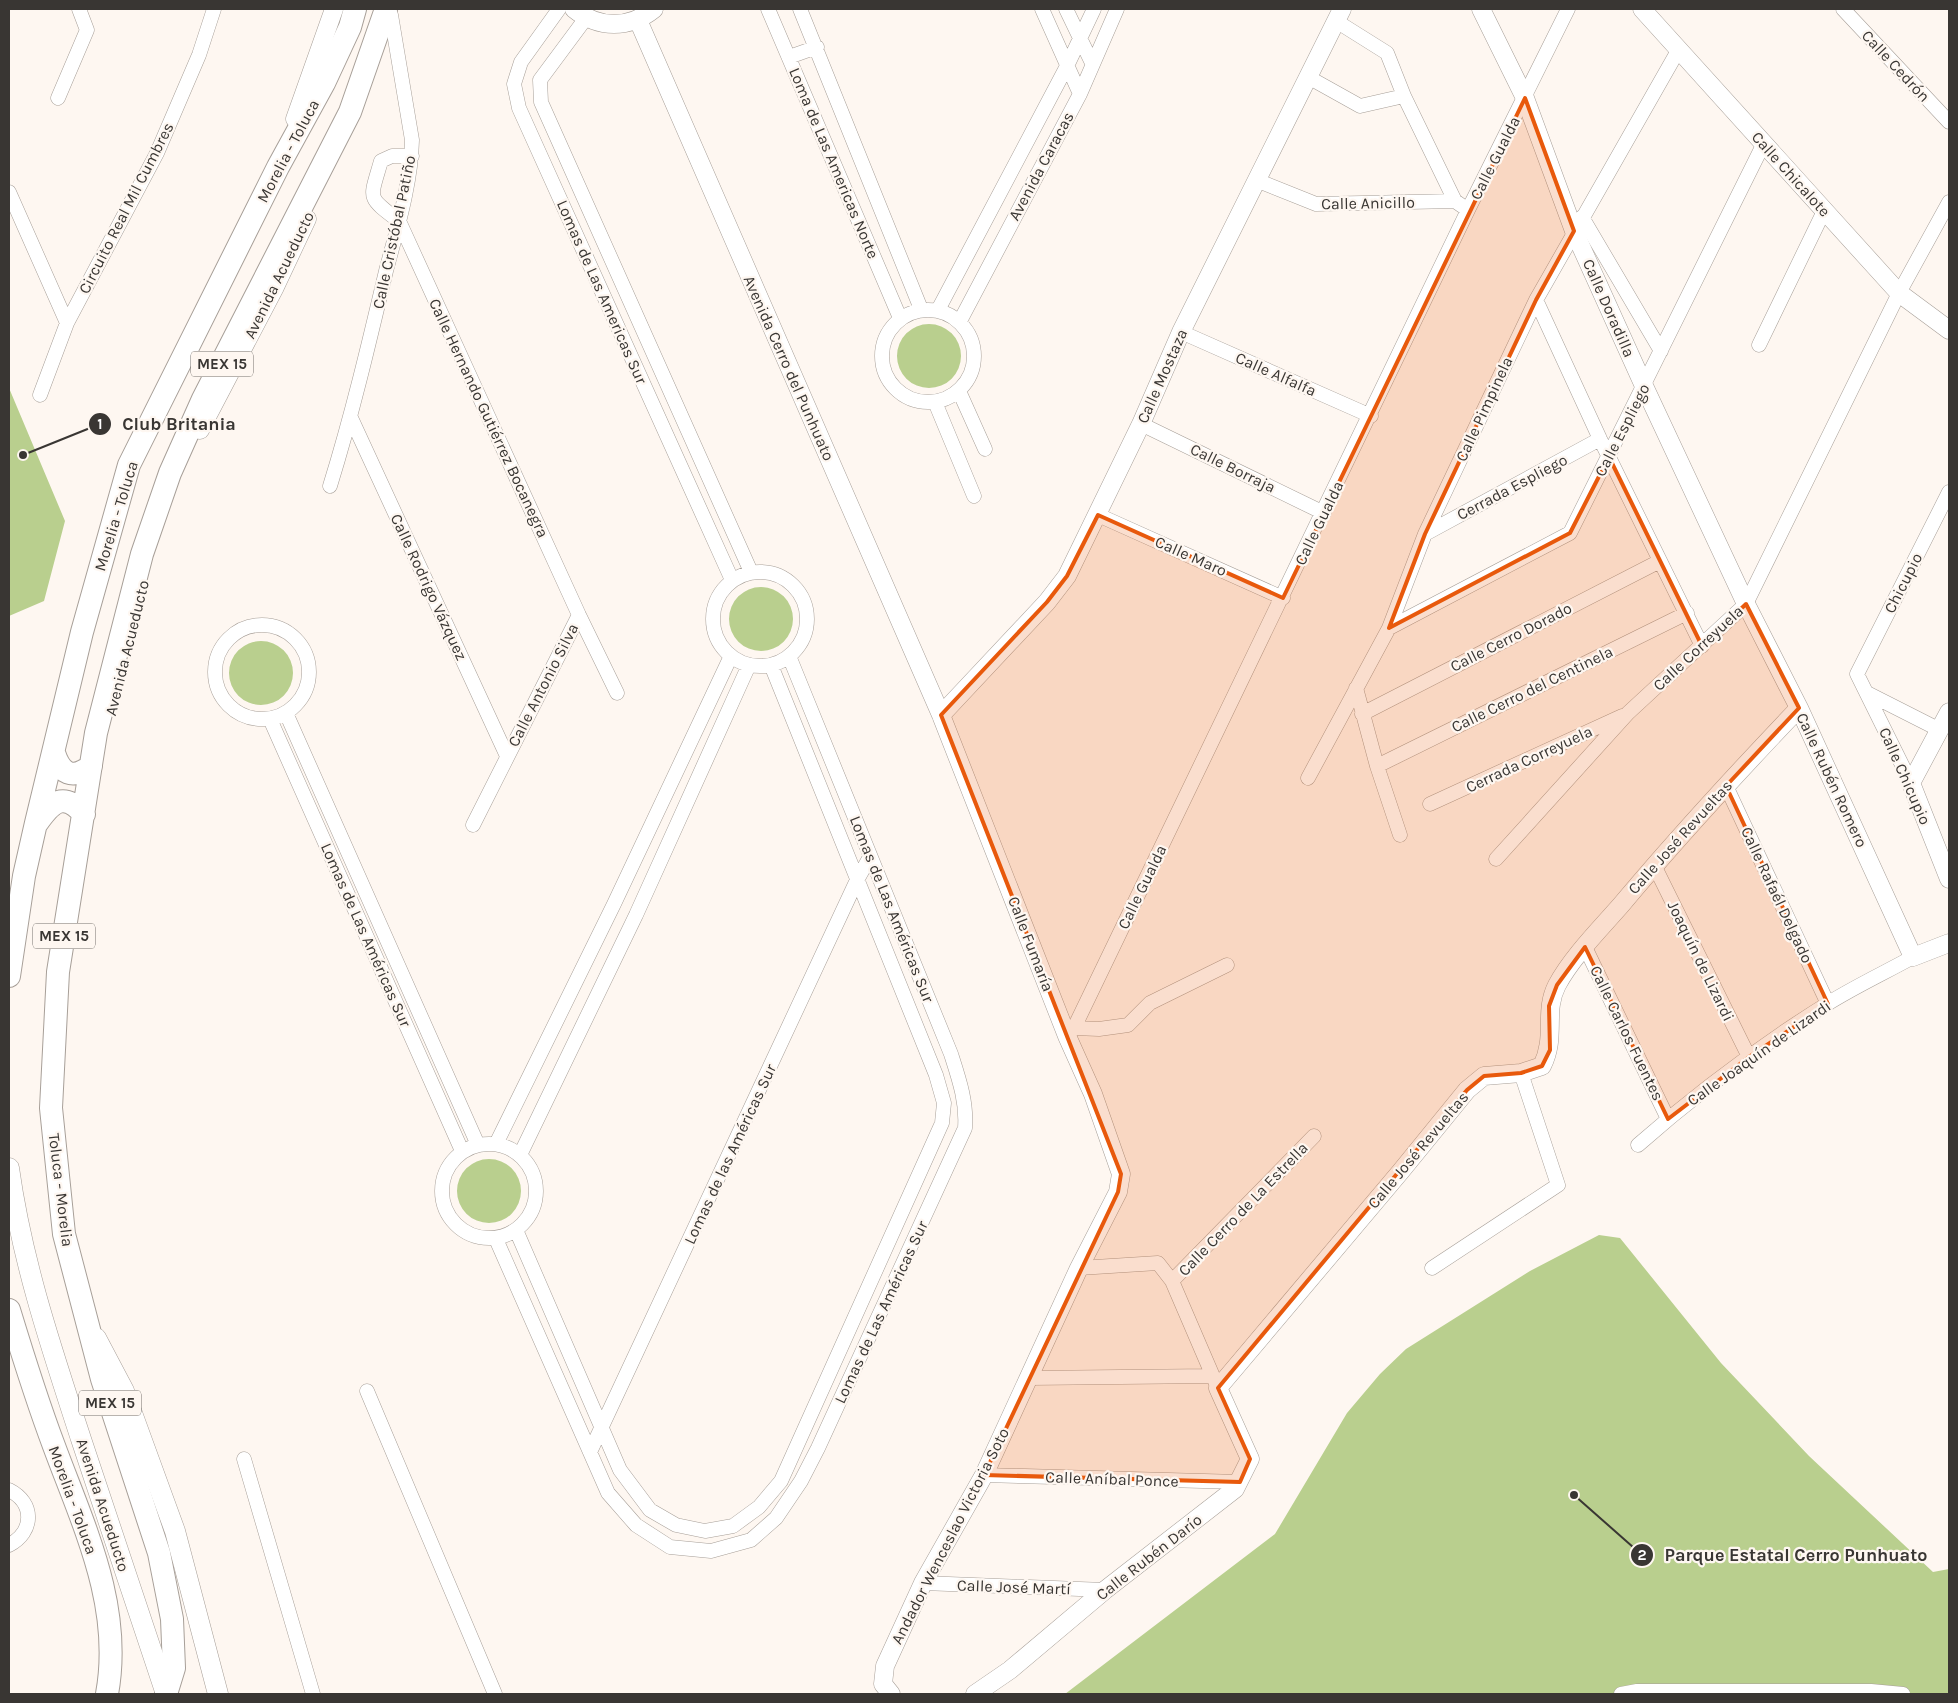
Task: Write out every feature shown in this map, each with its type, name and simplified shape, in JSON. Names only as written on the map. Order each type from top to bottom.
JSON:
[{"type":"main road","name":"Morelia - Toluca","points":[[9,976],[24,876],[36,823],[82,632],[129,466],[278,167],[324,83],[350,27],[355,9]]},
{"type":"main road","name":"Toluca - Morelia","points":[[166,1694],[174,1668],[172,1619],[159,1553],[102,1379],[64,1234],[51,1108],[58,972],[96,734],[142,554],[170,473],[204,399],[350,112],[390,11]]},
{"type":"main road","points":[[54,753],[59,766],[66,772],[76,774],[91,766]]},
{"type":"main road","points":[[36,823],[47,808],[56,802],[69,802],[84,814]]},
{"type":"main road","name":"Avenida Acueducto","points":[[9,1168],[15,1215],[26,1264],[47,1335],[166,1694]]},
{"type":"main road","name":"Morelia - Toluca","points":[[9,1310],[43,1416],[86,1528],[105,1593],[112,1632],[112,1669],[107,1694]]},
{"type":"main road","points":[[85,1317],[124,1390],[174,1532],[218,1694]]},
{"type":"street","points":[[58,98],[87,30],[80,9]]},
{"type":"street","name":"Circuito Real Mil Cumbres","points":[[40,395],[67,323],[158,154],[199,55],[214,9]]},
{"type":"street","points":[[278,167],[334,9]]},
{"type":"street","name":"Lomas de Las Americas Sur","points":[[559,9],[521,62],[514,84],[519,108],[732,580]]},
{"type":"street","points":[[580,13],[603,24],[620,25],[638,20],[654,9]]},
{"type":"street","name":"Loma de Las Americas Norte","points":[[768,9],[900,318]]},
{"type":"street","name":"Loma de Las Americas Norte","points":[[800,9],[921,309]]},
{"type":"street","points":[[1042,9],[1080,94]]},
{"type":"street","points":[[1066,9],[1092,63]]},
{"type":"street","name":"Avenida Caracas","points":[[938,310],[1080,41],[1094,9]]},
{"type":"street","name":"Avenida Caracas","points":[[960,321],[1080,94],[1117,9]]},
{"type":"street","name":"Calle Doradilla","points":[[1481,9],[1525,98],[1644,386],[1746,604]]},
{"type":"street","name":"Calle Gualda","points":[[1070,1032],[1283,598],[1468,210],[1568,9]]},
{"type":"street","name":"Calle Chicalote","points":[[1642,9],[1899,292],[1949,330]]},
{"type":"street","name":"Calle Cedrón","points":[[1843,9],[1949,122]]},
{"type":"street","name":"Calle Cristóbal Patiño","points":[[330,486],[351,418],[399,221],[412,156],[412,140],[390,11]]},
{"type":"street","name":"Avenida Acueducto","points":[[91,766],[103,753],[135,609],[159,528],[180,470],[283,270],[342,144],[375,62],[390,11]]},
{"type":"street","name":"Lomas de Las Americas Sur","points":[[580,13],[540,80],[541,102],[751,572]]},
{"type":"street","points":[[1339,15],[1387,54],[1404,96],[1455,201],[1468,210]]},
{"type":"street","name":"Calle Mostaza","points":[[941,715],[1047,602],[1067,576],[1142,424],[1181,332],[1339,15]]},
{"type":"street","name":"Avenida Cerro del Punhuato","points":[[638,20],[941,715]]},
{"type":"street","points":[[789,57],[816,46]]},
{"type":"street","name":"Calle Pimpinela","points":[[1308,778],[1389,628],[1425,534],[1536,300],[1679,49]]},
{"type":"street","points":[[1308,77],[1360,106],[1404,96]]},
{"type":"street","name":"Calle Espliego","points":[[1389,628],[1570,533],[1764,143]]},
{"type":"street","points":[[399,221],[374,203],[371,195],[380,161],[392,156],[412,156]]},
{"type":"street","name":"Calle Anicillo","points":[[1256,180],[1316,204],[1455,201]]},
{"type":"street","name":"Circuito Real Mil Cumbres","points":[[9,192],[67,323]]},
{"type":"street","name":"Calle Correyuela","points":[[1496,859],[1628,713],[1746,604],[1899,292],[1949,202]]},
{"type":"street","points":[[1759,345],[1824,211]]},
{"type":"street","name":"Calle Hernando Gutiérrez Bocanegra","points":[[399,221],[579,615],[617,693]]},
{"type":"street","points":[[1578,224],[1661,352]]},
{"type":"street","points":[[1536,300],[1600,439],[1702,646]]},
{"type":"street","points":[[921,309],[938,310],[960,321],[973,343],[975,356],[973,369],[968,381],[959,391],[948,398],[935,402],[919,402],[905,396],[893,386],[885,373],[882,358],[883,343],[890,329],[900,318],[921,309]]},
{"type":"street","name":"Calle Alfalfa","points":[[1181,332],[1371,416]]},
{"type":"street","points":[[627,347],[646,337]]},
{"type":"street","points":[[959,391],[985,449]]},
{"type":"street","points":[[935,402],[974,496]]},
{"type":"street","name":"Calle Rodrigo Vázquez","points":[[351,418],[507,756]]},
{"type":"street","name":"Calle Borraja","points":[[1142,424],[1324,513]]},
{"type":"street","name":"Cerrada Espliego","points":[[1425,534],[1600,439]]},
{"type":"street","name":"Chicupio","points":[[1857,674],[1949,492]]},
{"type":"street","name":"Calle Maro","points":[[1098,515],[1283,598]]},
{"type":"street","name":"Calle Cerro Dorado","points":[[1362,714],[1660,561]]},
{"type":"street","points":[[751,572],[772,574],[790,583],[799,593],[805,606],[807,619],[805,633],[799,646],[789,656],[771,664],[749,665],[731,656],[721,645],[715,632],[713,618],[715,604],[722,591],[732,580],[751,572]]},
{"type":"street","name":"Calle Rubén Romero","points":[[1746,604],[1799,708],[1913,957]]},
{"type":"street","name":"Calle Cerro del Centinela","points":[[1377,766],[1687,613]]},
{"type":"street","name":"Calle Antonio Silva","points":[[473,825],[579,615]]},
{"type":"street","points":[[254,625],[270,625],[286,631],[298,642],[307,656],[309,672],[307,689],[298,703],[286,714],[270,719],[254,719],[238,714],[226,703],[218,688],[215,672],[218,656],[226,641],[238,631],[254,625]]},
{"type":"street","points":[[496,1144],[614,904],[731,656]]},
{"type":"street","name":"Lomas de Las Américas Sur","points":[[496,1239],[608,1493],[636,1525],[670,1547],[711,1551],[751,1540],[776,1518],[801,1481],[878,1317],[965,1128],[966,1109],[961,1083],[950,1054],[789,656]]},
{"type":"street","name":"Lomas de Las Américas Sur","points":[[516,1230],[620,1470],[650,1510],[676,1525],[705,1530],[733,1526],[759,1507],[781,1481],[942,1123],[944,1104],[936,1075],[771,664]]},
{"type":"street","points":[[520,1155],[636,915],[749,665]]},
{"type":"street","name":"Calle Chicupio","points":[[1857,674],[1911,783],[1949,879]]},
{"type":"street","points":[[1356,688],[1377,766],[1400,835]]},
{"type":"street","points":[[1866,693],[1940,730]]},
{"type":"street","name":"Calle José Revueltas","points":[[1214,1382],[1401,1171],[1467,1090],[1484,1076],[1521,1073],[1542,1066],[1550,1050],[1550,1006],[1557,985],[1654,865],[1799,708]]},
{"type":"street","points":[[1911,783],[1949,712]]},
{"type":"street","name":"Cerrada Correyuela","points":[[1430,804],[1628,713]]},
{"type":"street","name":"Lomas de Las Américas Sur","points":[[286,714],[383,927],[478,1144]]},
{"type":"street","name":"Calle Fumaría","points":[[941,715],[1070,1032],[1121,1174]]},
{"type":"street","name":"Lomas de Las Américas Sur","points":[[270,719],[462,1152]]},
{"type":"street","name":"Calle Rafaél Delgado","points":[[1726,786],[1828,1004]]},
{"type":"street","name":"Lomas de las Américas Sur","points":[[590,1452],[857,880],[870,857]]},
{"type":"street","name":"Joaquín de Lizardi","points":[[1654,865],[1749,1056]]},
{"type":"street","points":[[614,904],[636,915]]},
{"type":"street","points":[[366,935],[383,927]]},
{"type":"street","points":[[1913,957],[1949,944]]},
{"type":"street","name":"Calle Carlos Fuentes","points":[[1586,947],[1668,1119]]},
{"type":"street","name":"Calle Joaquín de Lizardi","points":[[1638,1145],[1668,1119],[1749,1056],[1828,1004],[1913,957]]},
{"type":"street","points":[[1070,1032],[1128,1025],[1150,1003],[1227,965]]},
{"type":"street","points":[[1432,1268],[1558,1185],[1521,1073]]},
{"type":"street","name":"Calle Cerro de La Estrella","points":[[1172,1281],[1314,1136]]},
{"type":"street","points":[[478,1144],[496,1144],[509,1148],[520,1155],[531,1169],[536,1185],[535,1202],[528,1218],[516,1230],[496,1239],[478,1238],[461,1230],[448,1217],[442,1200],[442,1182],[449,1164],[462,1152],[478,1144]]},
{"type":"street","name":"Andador Wenceslao Victoria Soto","points":[[891,1694],[883,1684],[885,1666],[923,1583],[984,1475],[1080,1268],[1118,1192],[1121,1174]]},
{"type":"street","points":[[1029,1378],[1214,1382],[1172,1281],[1158,1263],[1080,1268]]},
{"type":"street","points":[[858,1309],[878,1317]]},
{"type":"street","name":"Calle Rubén Darío","points":[[976,1694],[1010,1670],[1105,1590],[1186,1530],[1235,1489],[1250,1459],[1214,1382]]},
{"type":"street","points":[[366,1391],[494,1694],[505,1694]]},
{"type":"street","points":[[244,1459],[313,1694]]},
{"type":"street","name":"Calle Aníbal Ponce","points":[[984,1475],[1240,1482]]},
{"type":"street","points":[[9,1490],[18,1495],[27,1506],[29,1516],[25,1532],[9,1546]]},
{"type":"street","name":"Calle José Martí","points":[[923,1583],[1105,1590]]},
{"type":"street","points":[[1620,1694],[1637,1691],[1871,1691],[1903,1694]]},
{"type":"highlighted area","points":[[1525,98],[1574,231],[1536,300],[1425,534],[1389,628],[1570,533],[1609,457],[1702,646],[1746,604],[1799,708],[1726,786],[1828,1004],[1749,1057],[1668,1119],[1585,947],[1557,985],[1549,1006],[1550,1050],[1542,1066],[1521,1073],[1484,1076],[1467,1090],[1218,1388],[1250,1459],[1240,1482],[984,1475],[1118,1192],[1121,1174],[941,715],[1047,602],[1067,576],[1098,515],[1283,598]]},
{"type":"green space","points":[[929,324],[947,330],[955,338],[961,356],[955,374],[947,382],[929,388],[911,382],[903,374],[897,356],[903,338],[911,330]]},
{"type":"green space","points":[[9,388],[65,521],[44,601],[9,616]]},
{"type":"green space","points":[[761,587],[773,590],[784,596],[790,607],[793,619],[790,631],[784,642],[773,648],[761,651],[749,648],[738,642],[732,631],[729,619],[732,607],[738,596],[749,590]]},
{"type":"green space","points":[[261,641],[279,647],[287,655],[293,673],[287,691],[279,699],[261,705],[243,699],[235,691],[229,673],[235,655],[243,647]]},
{"type":"green space","points":[[489,1159],[507,1165],[515,1173],[521,1191],[515,1209],[507,1217],[489,1223],[471,1217],[463,1209],[457,1191],[463,1173],[471,1165]]},
{"type":"green space","points":[[1599,1235],[1620,1238],[1721,1363],[1809,1456],[1933,1572],[1949,1569],[1949,1694],[1065,1694],[1275,1534],[1347,1413],[1380,1374],[1406,1349],[1530,1271]]},
{"type":"place","name":"Club Britania","points":[[23,455]]},
{"type":"place","name":"Parque Estatal Cerro Punhuato","points":[[1574,1495]]}]
